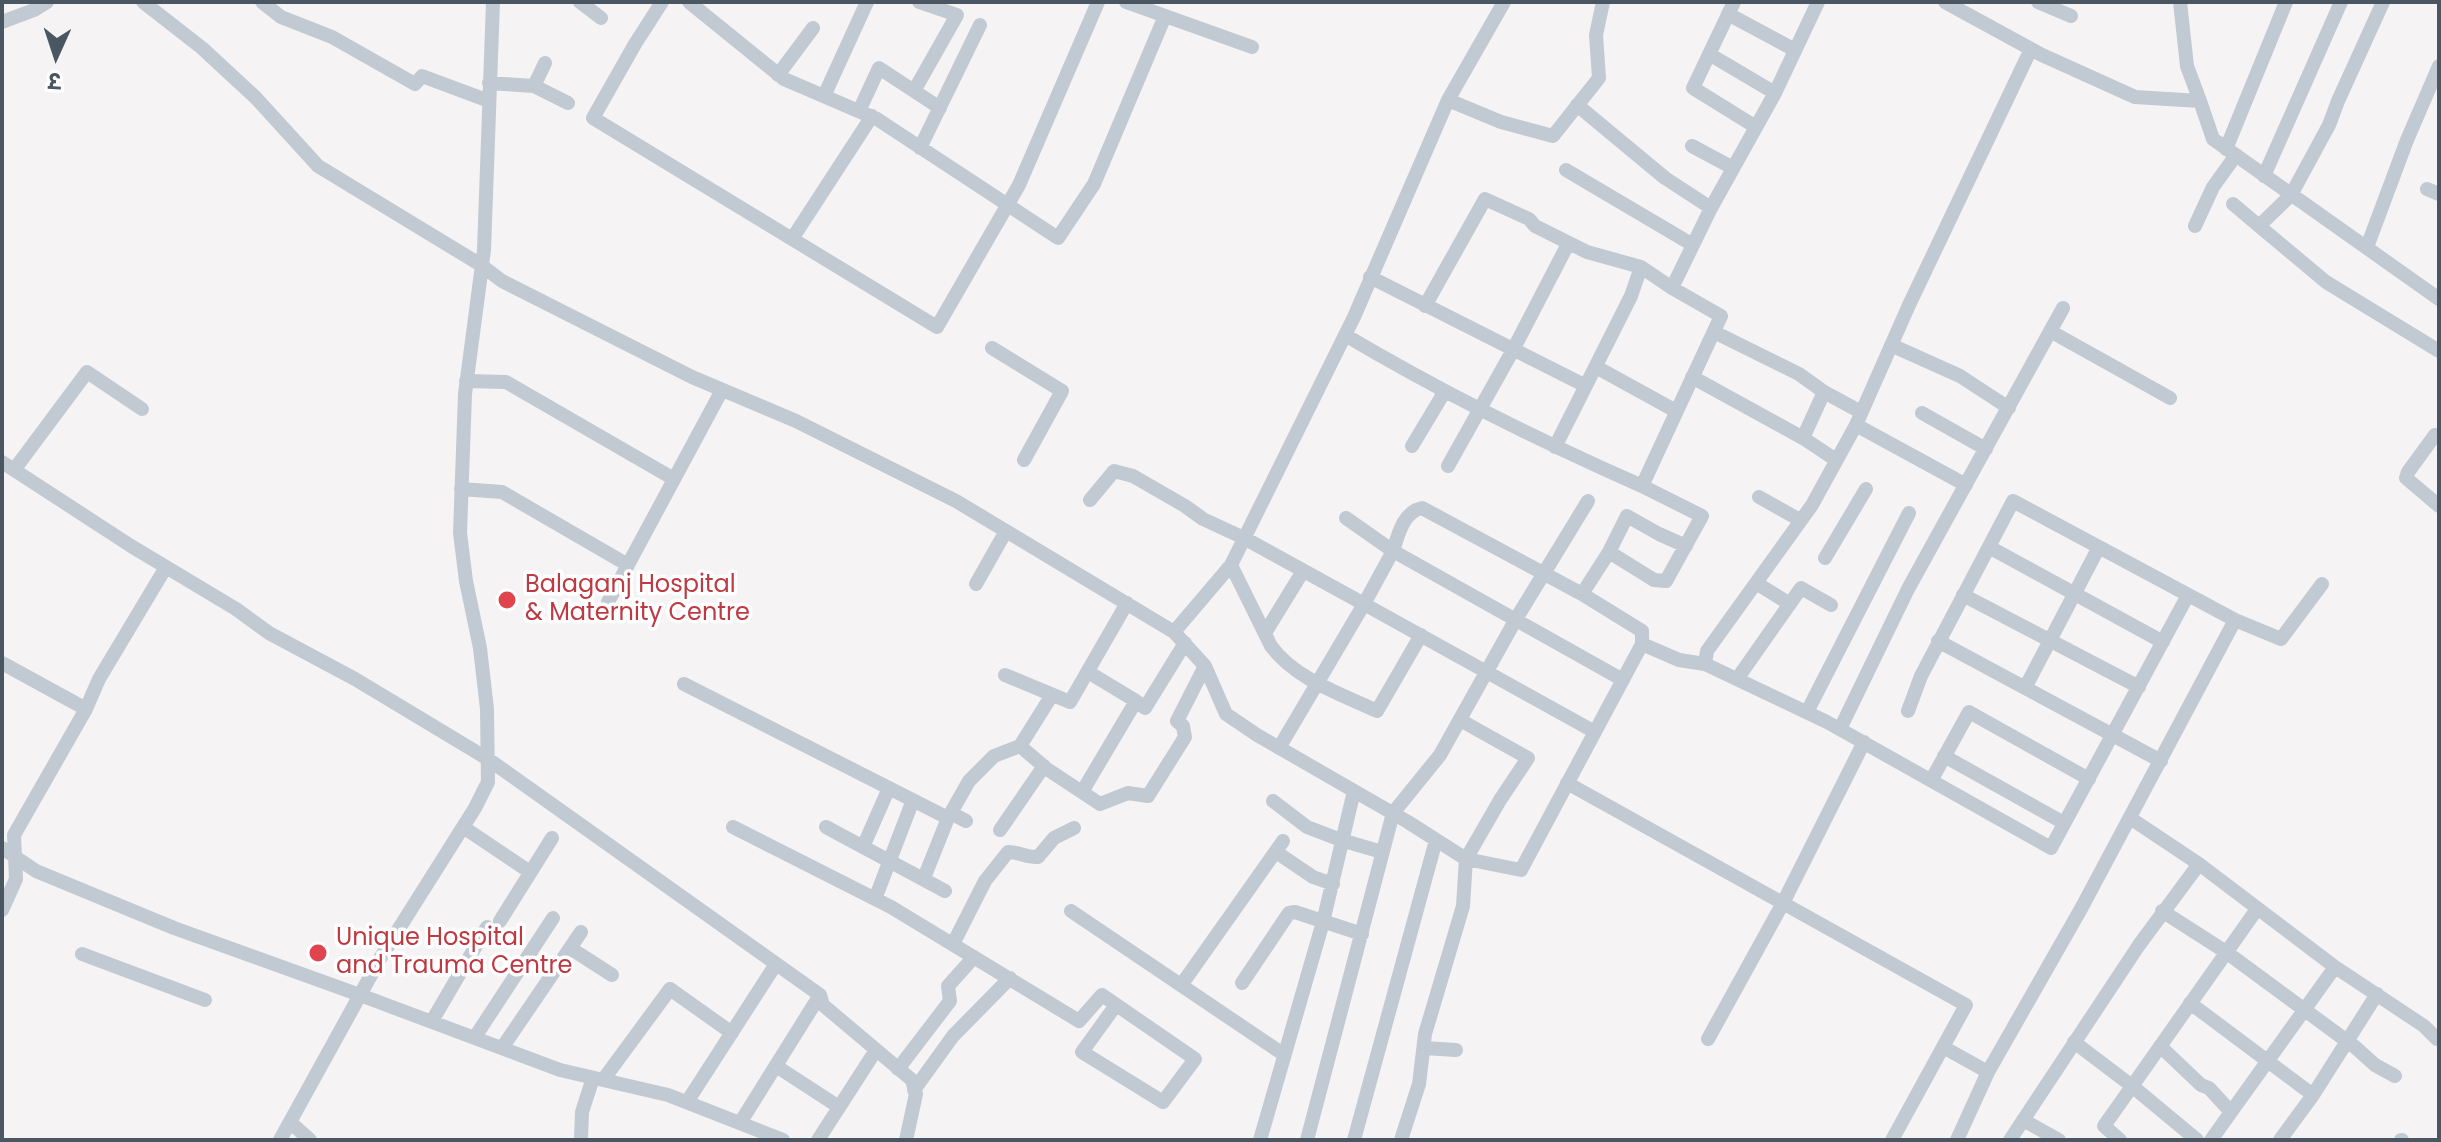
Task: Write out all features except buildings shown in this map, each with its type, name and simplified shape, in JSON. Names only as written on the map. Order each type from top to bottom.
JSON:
[{"type":"street","points":[[2,22],[47,2]]},
{"type":"street","points":[[143,2],[202,48],[256,98],[318,166],[481,265],[502,281],[692,377],[829,437],[956,501],[1127,603],[1180,638],[1205,666],[1226,714],[1279,748],[1466,859],[1521,870],[1642,644],[1642,631],[1582,594],[1422,508],[1416,509],[1409,514],[1364,604],[1279,748]]},
{"type":"street","points":[[262,2],[281,17],[332,37],[415,84],[422,76],[489,101]]},
{"type":"street","points":[[280,1140],[360,995],[488,782],[487,709],[460,533],[466,381],[484,250],[493,2]]},
{"type":"street","points":[[580,2],[601,18]]},
{"type":"street","points":[[662,2],[593,118],[937,327],[1008,205],[1050,119],[1098,2]]},
{"type":"street","points":[[824,96],[867,2]]},
{"type":"street","points":[[914,91],[957,15],[919,2]]},
{"type":"street","points":[[1126,2],[1252,47]]},
{"type":"street","points":[[1088,672],[1145,708],[1180,638],[1231,565],[1345,335],[1448,100],[1504,2]]},
{"type":"street","points":[[1448,100],[1501,122],[1553,136],[1599,78],[1596,35],[1603,2]]},
{"type":"street","points":[[1672,288],[1711,208],[1775,93],[1818,2]]},
{"type":"street","points":[[1945,2],[1976,9],[2031,49],[2135,97],[2200,101]]},
{"type":"street","points":[[2038,2],[2071,16]]},
{"type":"street","points":[[2180,2],[2187,66],[2213,139],[2439,299]]},
{"type":"street","points":[[2195,226],[2231,152],[2286,2]]},
{"type":"street","points":[[2264,176],[2341,2]]},
{"type":"street","points":[[2259,226],[2291,195],[2329,125],[2383,2]]},
{"type":"street","points":[[697,5],[778,75],[866,114],[1058,238],[1094,184],[1165,16]]},
{"type":"street","points":[[1756,127],[1693,88],[1731,8],[1795,50]]},
{"type":"street","points":[[920,148],[980,25]]},
{"type":"street","points":[[778,75],[813,28]]},
{"type":"street","points":[[1705,664],[1707,651],[1812,505],[1836,460],[2031,49]]},
{"type":"street","points":[[1709,54],[1775,93]]},
{"type":"street","points":[[534,86],[545,63]]},
{"type":"street","points":[[2367,247],[2439,66]]},
{"type":"street","points":[[792,239],[866,114],[879,68],[940,108]]},
{"type":"street","points":[[489,83],[534,86],[568,103]]},
{"type":"street","points":[[1577,105],[1665,178],[1711,208]]},
{"type":"street","points":[[1692,146],[1733,168]]},
{"type":"street","points":[[1566,170],[1693,245]]},
{"type":"street","points":[[1425,306],[1485,199],[1529,219],[1535,226],[1568,244],[1641,267],[1721,316],[1642,486]]},
{"type":"street","points":[[2233,204],[2326,282],[2439,351]]},
{"type":"street","points":[[1448,466],[1568,244]]},
{"type":"street","points":[[1555,447],[1631,296],[1641,267]]},
{"type":"street","points":[[1370,277],[1584,385]]},
{"type":"street","points":[[1840,729],[1908,589],[2063,308]]},
{"type":"street","points":[[2050,331],[2170,398]]},
{"type":"street","points":[[1714,332],[1799,374],[1858,418],[1966,485]]},
{"type":"street","points":[[1345,335],[1479,410],[1702,516],[1666,581],[1654,580],[1609,552]]},
{"type":"street","points":[[1891,345],[1960,376],[2009,408]]},
{"type":"street","points":[[992,348],[1062,391],[1024,460]]},
{"type":"street","points":[[1596,367],[1676,411]]},
{"type":"street","points":[[142,409],[87,372],[8,466],[236,609],[269,633],[355,679],[488,759],[820,995],[823,1005],[912,1080],[916,1094],[906,1140]]},
{"type":"street","points":[[1692,377],[1803,438],[1836,460]]},
{"type":"street","points":[[466,381],[506,382],[674,479]]},
{"type":"street","points":[[608,602],[722,390]]},
{"type":"street","points":[[1412,446],[1445,391]]},
{"type":"street","points":[[1803,438],[1824,392]]},
{"type":"street","points":[[1922,413],[1986,449]]},
{"type":"street","points":[[2435,435],[2406,478],[2439,506]]},
{"type":"street","points":[[1090,500],[1114,471],[1133,476],[1203,519],[1244,538],[1595,732]]},
{"type":"street","points":[[461,489],[502,492],[628,565]]},
{"type":"street","points":[[1825,558],[1866,489]]},
{"type":"street","points":[[1759,497],[1800,520]]},
{"type":"street","points":[[1307,1140],[1393,813],[1440,755],[1516,619],[1588,501]]},
{"type":"street","points":[[1908,711],[1938,641],[2013,501],[2235,620],[2281,639],[2322,584]]},
{"type":"street","points":[[1807,712],[1909,513]]},
{"type":"street","points":[[1582,594],[1627,516],[1686,546]]},
{"type":"street","points":[[1346,518],[1393,551],[1623,680]]},
{"type":"street","points":[[976,584],[1006,531]]},
{"type":"street","points":[[1989,547],[2163,642]]},
{"type":"street","points":[[2025,688],[2099,547]]},
{"type":"street","points":[[1231,565],[1279,657],[1318,683],[1377,711],[1421,635]]},
{"type":"street","points":[[2,910],[16,879],[8,852],[14,835],[86,709],[99,679],[166,567]]},
{"type":"street","points":[[1265,633],[1303,571]]},
{"type":"street","points":[[1756,583],[1790,604]]},
{"type":"street","points":[[1737,679],[1801,588],[1831,605]]},
{"type":"street","points":[[1963,595],[2139,687]]},
{"type":"street","points":[[1642,644],[1679,660],[1705,664],[1807,712],[2051,848],[2188,595]]},
{"type":"street","points":[[1005,675],[1070,702],[1127,603]]},
{"type":"street","points":[[1957,1140],[1988,1072],[2130,818],[2235,620]]},
{"type":"street","points":[[1938,641],[2161,761]]},
{"type":"street","points":[[2,663],[86,709]]},
{"type":"street","points":[[1020,746],[1100,804],[1128,793],[1148,796],[1185,737],[1183,726],[1177,721],[1205,666]]},
{"type":"street","points":[[684,684],[913,800],[966,821]]},
{"type":"street","points":[[924,878],[949,815],[969,781],[994,756],[1020,746],[1052,695]]},
{"type":"street","points":[[1082,792],[1136,701]]},
{"type":"street","points":[[1932,779],[1969,712],[2089,779]]},
{"type":"street","points":[[1401,1140],[1419,1084],[1425,1034],[1463,906],[1466,859],[1528,758],[1460,720]]},
{"type":"street","points":[[1708,1039],[1783,903],[1864,742]]},
{"type":"street","points":[[1944,756],[2064,823]]},
{"type":"street","points":[[1000,830],[1044,766]]},
{"type":"street","points":[[1567,783],[1966,1005],[1892,1140]]},
{"type":"street","points":[[863,847],[889,788]]},
{"type":"street","points":[[1260,1140],[1323,922],[1354,791]]},
{"type":"street","points":[[875,899],[913,800]]},
{"type":"street","points":[[1273,801],[1307,827],[1382,852]]},
{"type":"street","points":[[2130,818],[2199,864],[2335,967],[2424,1026],[2437,1039]]},
{"type":"street","points":[[463,827],[530,872]]},
{"type":"street","points":[[733,827],[875,899],[1079,1021],[1102,995],[1195,1059],[1163,1102],[1082,1052],[1116,1005]]},
{"type":"street","points":[[826,827],[945,891]]},
{"type":"street","points":[[953,944],[985,881],[1008,852],[1018,852],[1029,858],[1038,857],[1054,838],[1074,828]]},
{"type":"street","points":[[432,1021],[552,838]]},
{"type":"street","points":[[1354,1140],[1436,840]]},
{"type":"street","points":[[1182,984],[1279,846],[1313,877],[1333,884]]},
{"type":"street","points":[[8,852],[36,871],[174,928],[560,1070],[668,1095],[783,1140]]},
{"type":"street","points":[[2010,1140],[2162,911],[2199,864]]},
{"type":"street","points":[[2120,1140],[2104,1126],[2257,909]]},
{"type":"street","points":[[1071,911],[1283,1054]]},
{"type":"street","points":[[2162,911],[2226,952],[2375,1065],[2395,1076]]},
{"type":"street","points":[[1242,983],[1289,913],[1295,912],[1362,934]]},
{"type":"street","points":[[475,1037],[553,918]]},
{"type":"street","points":[[502,1048],[581,932]]},
{"type":"street","points":[[570,948],[612,975]]},
{"type":"street","points":[[82,954],[205,1000]]},
{"type":"street","points":[[898,1069],[950,1001],[948,986],[974,957]]},
{"type":"street","points":[[687,1102],[776,964]]},
{"type":"street","points":[[2211,1140],[2335,967]]},
{"type":"street","points":[[914,1090],[953,1036],[1010,978]]},
{"type":"street","points":[[581,1140],[584,1101],[670,989],[732,1033]]},
{"type":"street","points":[[2280,1140],[2313,1095],[2377,994]]},
{"type":"street","points":[[740,1123],[820,995]]},
{"type":"street","points":[[2190,1003],[2313,1095]]},
{"type":"street","points":[[2074,1042],[2197,1140]]},
{"type":"street","points":[[2160,1046],[2201,1085],[2209,1088],[2231,1112]]},
{"type":"street","points":[[1943,1047],[1988,1072]]},
{"type":"street","points":[[1424,1048],[1456,1050]]},
{"type":"street","points":[[818,1140],[876,1050]]},
{"type":"street","points":[[776,1066],[839,1107]]},
{"type":"street","points":[[2023,1120],[2059,1140]]},
{"type":"street","points":[[290,1122],[310,1140]]},
{"type":"place","name":"Balaganj Hospital & Maternity Centre","points":[[507,600]]},
{"type":"place","name":"Unique Hospital and Trauma Centre","points":[[318,953]]}]
